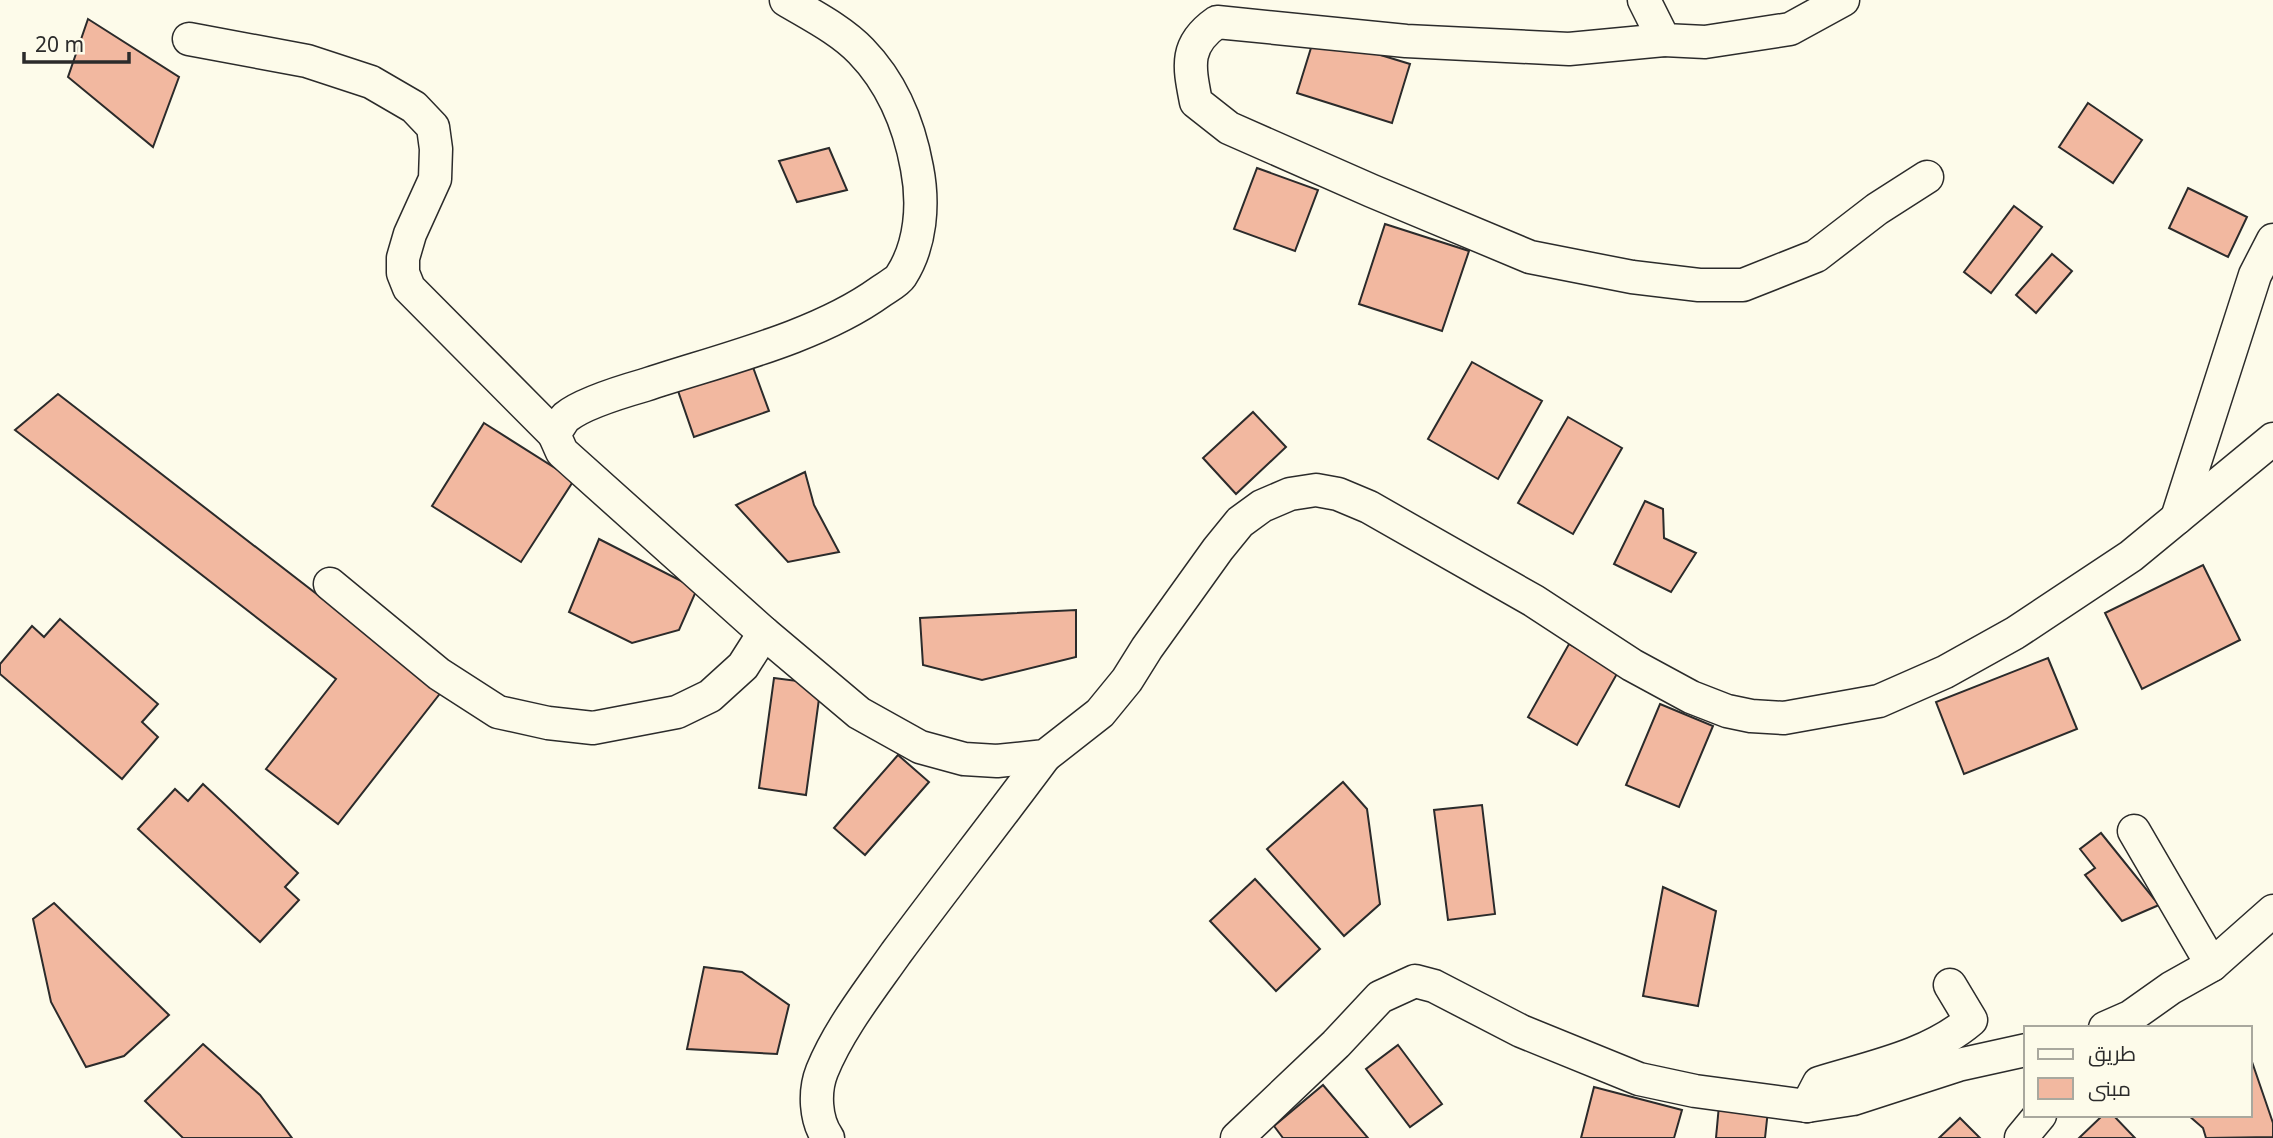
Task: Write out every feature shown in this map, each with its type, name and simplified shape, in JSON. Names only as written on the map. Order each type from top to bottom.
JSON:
[{"type":"street","points":[[554,434],[566,417],[579,409],[613,395],[810,331],[860,307],[900,278],[916,242],[921,208],[912,144],[902,112],[886,82],[859,49],[786,0]]},
{"type":"street","points":[[1644,0],[1664,40]]},
{"type":"street","points":[[1843,0],[1790,29],[1705,42],[1664,40],[1569,49],[1406,41],[1217,22],[1206,29],[1191,48],[1191,68],[1196,102],[1229,128],[1530,257],[1632,277],[1699,285],[1743,285],[1816,256],[1877,209],[1927,177]]},
{"type":"street","points":[[189,39],[307,61],[371,82],[414,107],[433,127],[436,149],[435,178],[410,234],[403,258],[403,273],[409,288],[554,434],[562,452],[764,633],[859,713],[920,747],[964,759],[998,761],[1045,756]]},
{"type":"street","points":[[2177,518],[2255,275],[2273,240]]},
{"type":"street","points":[[828,1138],[823,1131],[818,1112],[821,1073],[846,1027],[926,912],[1045,756],[1100,713],[1127,680],[1218,549],[1240,523],[1262,506],[1290,495],[1316,490],[1369,507],[1534,601],[1632,665],[1691,697],[1727,711],[1784,718],[1879,701],[1945,672],[2015,633],[2131,556],[2273,439]]},
{"type":"street","points":[[330,584],[439,674],[498,712],[582,727],[593,728],[677,712],[710,696],[743,666],[764,633]]},
{"type":"street","points":[[2134,831],[2212,965]]},
{"type":"street","points":[[2110,1026],[2130,1017],[2171,988],[2212,965],[2273,911]]},
{"type":"street","points":[[1237,1138],[1336,1044],[1380,997],[1415,981],[1434,986],[1521,1031],[1639,1079],[1695,1091],[1807,1106],[1853,1099],[1958,1065],[2024,1050]]},
{"type":"street","points":[[1807,1106],[1819,1083],[1910,1055],[1954,1035],[1971,1020],[1950,985]]},
{"type":"street","points":[[2021,1138],[2037,1117]]},
{"type":"building","points":[[88,19],[179,77],[153,147],[68,77]]},
{"type":"building","points":[[1315,35],[1410,64],[1392,123],[1297,93]]},
{"type":"building","points":[[2088,103],[2142,140],[2113,183],[2059,147]]},
{"type":"building","points":[[829,148],[847,190],[797,202],[779,161]]},
{"type":"building","points":[[1257,168],[1318,190],[1295,251],[1234,229]]},
{"type":"building","points":[[2188,188],[2247,217],[2228,257],[2169,228]]},
{"type":"building","points":[[2014,206],[2042,227],[1991,293],[1964,272]]},
{"type":"building","points":[[1385,224],[1469,251],[1442,331],[1359,304]]},
{"type":"building","points":[[2052,254],[2072,271],[2036,313],[2016,295]]},
{"type":"building","points":[[750,359],[769,411],[694,437],[676,385]]},
{"type":"building","points":[[1472,362],[1542,401],[1498,479],[1428,439]]},
{"type":"building","points":[[58,394],[442,691],[338,824],[266,769],[336,679],[15,430]]},
{"type":"building","points":[[1253,412],[1286,447],[1236,494],[1203,458]]},
{"type":"building","points":[[1568,417],[1622,448],[1573,534],[1518,503]]},
{"type":"building","points":[[484,423],[574,480],[521,562],[432,506]]},
{"type":"building","points":[[805,472],[814,505],[839,552],[788,562],[736,505]]},
{"type":"building","points":[[1645,501],[1663,509],[1664,538],[1696,553],[1671,592],[1614,564]]},
{"type":"building","points":[[599,539],[697,589],[679,630],[632,643],[569,612]]},
{"type":"building","points":[[2203,565],[2240,640],[2142,689],[2105,613]]},
{"type":"building","points":[[1076,610],[1076,657],[982,680],[923,665],[920,618]]},
{"type":"building","points":[[60,619],[158,704],[142,722],[158,737],[122,779],[0,674],[0,664],[32,626],[44,637]]},
{"type":"building","points":[[1569,644],[1618,672],[1577,745],[1528,717]]},
{"type":"building","points":[[2048,658],[2077,729],[1964,774],[1936,702]]},
{"type":"building","points":[[774,678],[821,684],[806,795],[759,788]]},
{"type":"building","points":[[1660,704],[1713,726],[1679,807],[1626,785]]},
{"type":"building","points":[[898,755],[929,782],[865,855],[834,828]]},
{"type":"building","points":[[1343,782],[1367,809],[1380,904],[1344,936],[1267,849]]},
{"type":"building","points":[[203,784],[298,873],[285,887],[299,900],[260,942],[138,829],[175,789],[188,801]]},
{"type":"building","points":[[1482,805],[1495,914],[1448,920],[1434,810]]},
{"type":"building","points":[[2101,833],[2159,905],[2122,921],[2085,875],[2095,868],[2080,849]]},
{"type":"building","points":[[1255,879],[1320,949],[1276,991],[1210,921]]},
{"type":"building","points":[[1663,887],[1716,911],[1698,1006],[1643,996]]},
{"type":"building","points":[[54,903],[169,1015],[124,1056],[86,1067],[51,1002],[33,919]]},
{"type":"building","points":[[704,967],[742,972],[789,1005],[777,1054],[687,1049]]},
{"type":"building","points":[[203,1044],[260,1095],[292,1138],[183,1138],[145,1101]]},
{"type":"building","points":[[1398,1045],[1442,1104],[1410,1127],[1366,1069]]},
{"type":"building","points":[[2252,1062],[2273,1123],[2273,1137],[2206,1138],[2203,1128],[2190,1117],[2252,1117]]},
{"type":"building","points":[[1323,1085],[1368,1138],[1283,1138],[1274,1126]]},
{"type":"building","points":[[1594,1087],[1682,1110],[1674,1138],[1581,1138]]},
{"type":"building","points":[[1719,1105],[1768,1110],[1765,1138],[1716,1138]]},
{"type":"building","points":[[2101,1117],[2115,1117],[2135,1138],[2079,1138]]},
{"type":"building","points":[[1960,1118],[1980,1138],[1939,1138]]}]
